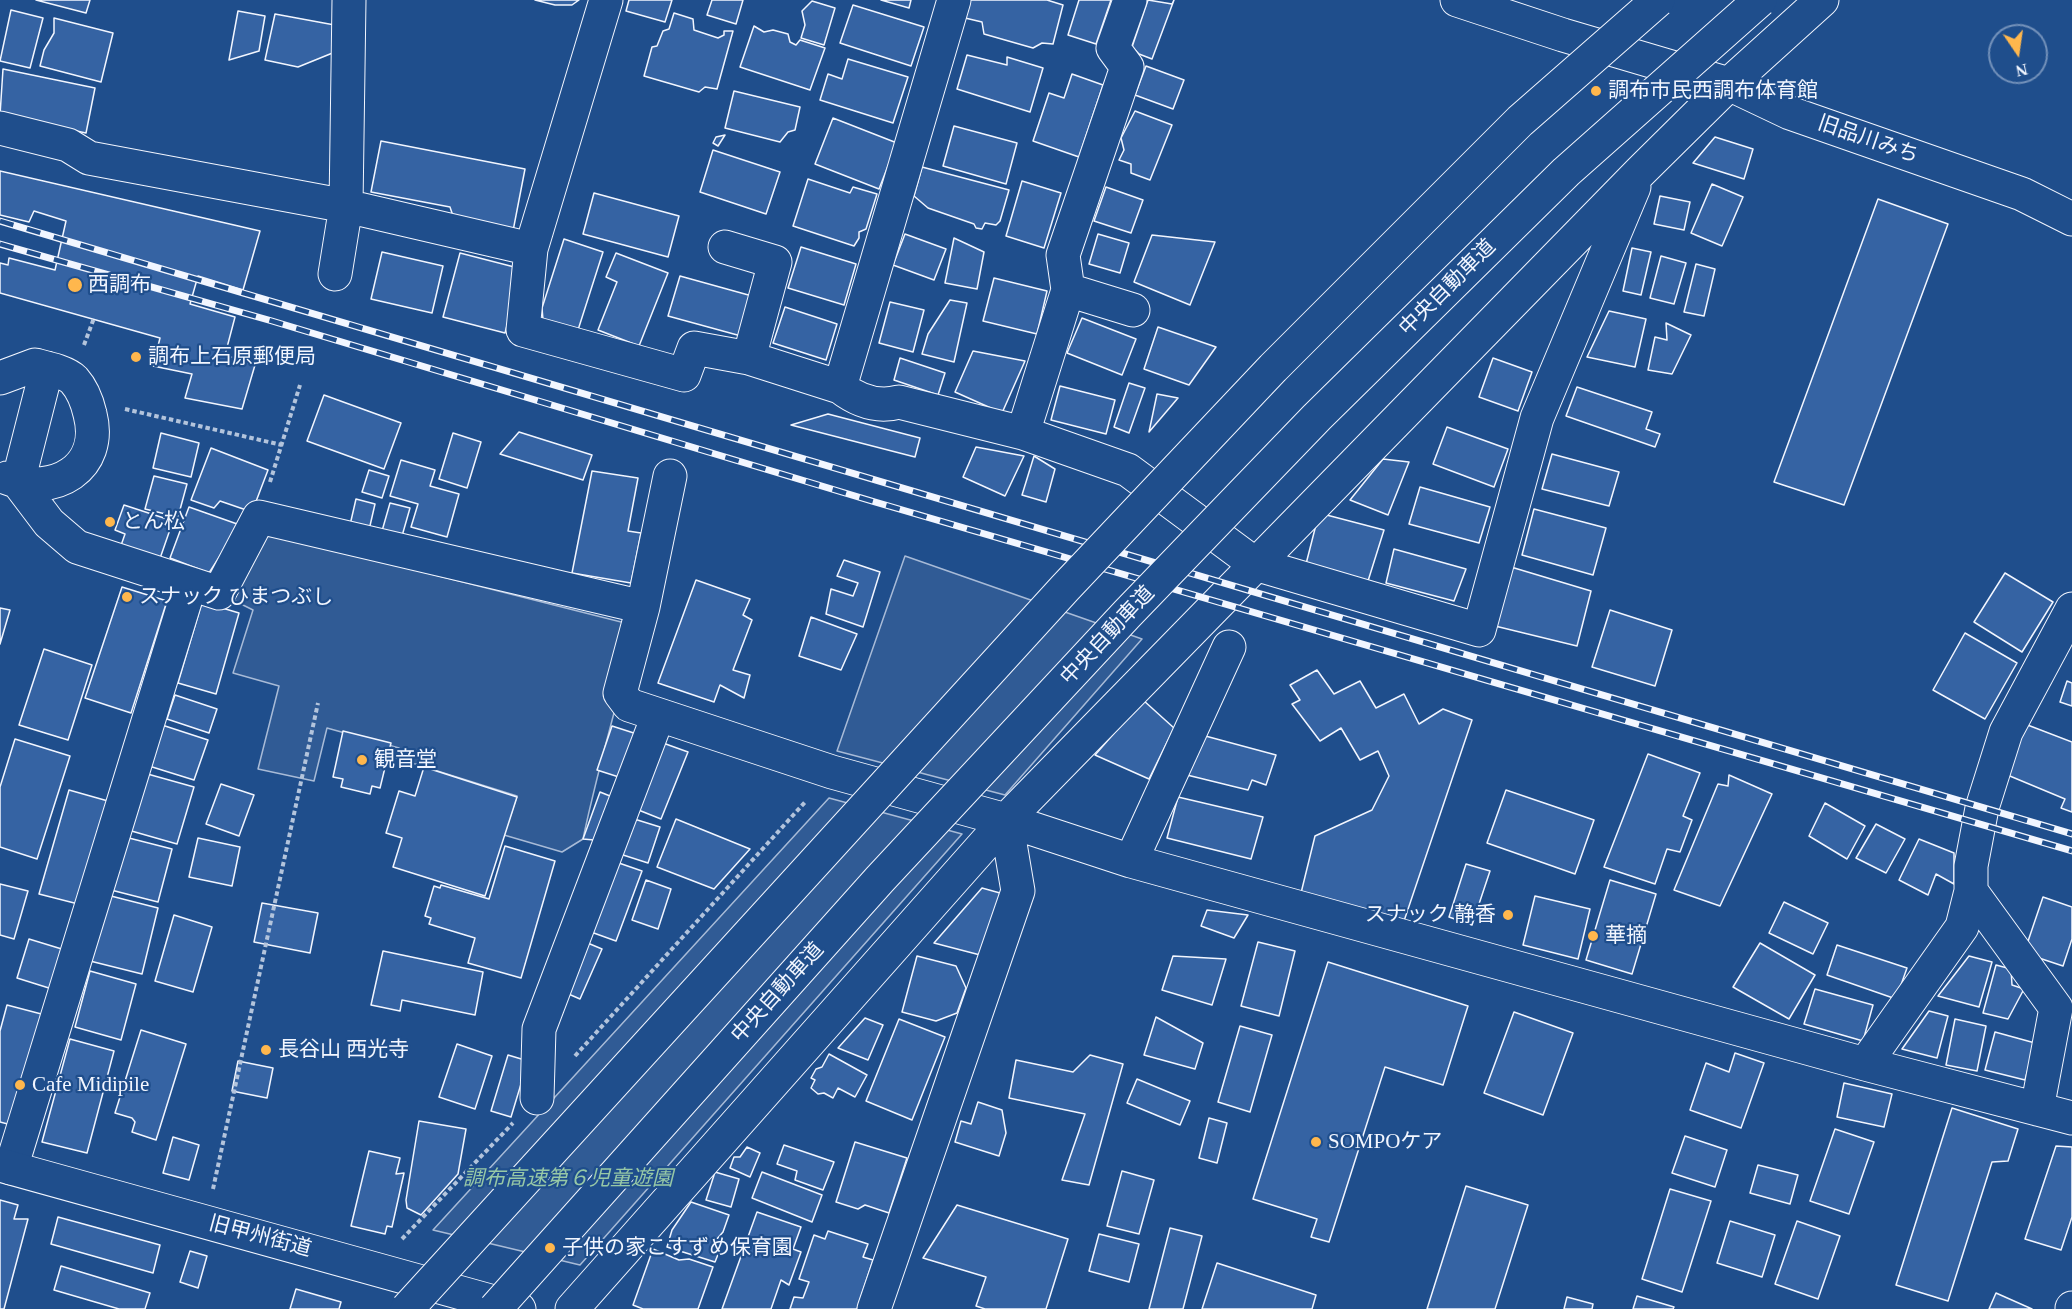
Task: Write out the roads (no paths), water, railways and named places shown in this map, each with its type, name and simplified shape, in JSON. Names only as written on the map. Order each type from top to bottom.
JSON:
[{"type":"main road","points":[[335,274],[346,206],[348,0]]},
{"type":"main road","points":[[606,0],[531,249],[523,330],[684,375],[694,348],[749,358],[840,387],[851,396],[882,406],[898,402],[1023,433],[1128,470],[1255,564],[1479,630],[1537,418],[1640,172]]},
{"type":"main road","points":[[840,387],[954,0]]},
{"type":"main road","points":[[1023,433],[1068,290],[1064,255],[1127,67],[1113,48],[1130,0]]},
{"type":"main road","name":"旧品川みち","points":[[1457,0],[1563,35],[1729,84],[1790,113],[2011,190],[2072,219]]},
{"type":"main road","points":[[406,1309],[1065,588],[1273,368],[1520,121],[1658,0]]},
{"type":"main road","name":"中央自動車道","points":[[495,1309],[880,879],[1127,614],[1317,417],[1566,172],[1760,0]]},
{"type":"main road","points":[[572,1309],[1006,820],[1640,172],[1729,84],[1822,0]]},
{"type":"main road","points":[[0,128],[68,145],[89,158],[346,206],[531,249]]},
{"type":"main road","points":[[725,247],[775,262],[749,358]]},
{"type":"main road","points":[[1068,290],[1133,310]]},
{"type":"main road","points":[[0,378],[35,365],[72,378],[87,400],[93,424],[91,446],[83,462],[69,475],[49,485],[9,481]]},
{"type":"main road","points":[[9,481],[47,368]]},
{"type":"main road","points":[[670,476],[643,607],[620,693],[629,705],[658,717],[832,772],[1006,820],[1131,861],[1865,1064],[2072,1118]]},
{"type":"main road","points":[[9,481],[48,522],[76,547],[219,593],[259,517],[643,607]]},
{"type":"main road","points":[[6,1167],[190,585]]},
{"type":"main road","points":[[1865,1064],[1962,927],[1971,891],[1971,866],[1980,816],[2006,732],[2072,609]]},
{"type":"main road","points":[[1131,861],[1229,647]]},
{"type":"main road","points":[[537,1098],[539,1029],[658,717]]},
{"type":"main road","points":[[874,1309],[1018,891],[1006,820]]},
{"type":"main road","points":[[1971,891],[2056,1008],[2037,1108]]},
{"type":"main road","name":"旧甲州街道","points":[[6,1167],[519,1309]]},
{"type":"railway","points":[[0,221],[2072,834]]},
{"type":"railway","points":[[0,244],[272,321],[875,502],[2072,851]]},
{"type":"place","name":"調布市民西調布体育館","points":[[1596,91]]},
{"type":"place","name":"西調布","points":[[75,285]]},
{"type":"place","name":"調布上石原郵便局","points":[[136,357]]},
{"type":"place","name":"とん松","points":[[110,522]]},
{"type":"place","name":"スナック ひまつぶし","points":[[127,597]]},
{"type":"place","name":"観音堂","points":[[362,760]]},
{"type":"place","name":"スナック 静香","points":[[1508,915]]},
{"type":"place","name":"華摘","points":[[1593,936]]},
{"type":"place","name":"長谷山 西光寺","points":[[266,1050]]},
{"type":"place","name":"Cafe Midipile","points":[[20,1085]]},
{"type":"place","name":"SOMPOケア","points":[[1316,1142]]},
{"type":"place","name":"子供の家こすずめ保育園","points":[[550,1248]]},
{"type":"park label","name":"調布高速第６児童遊園","points":[[568,1179]]}]
